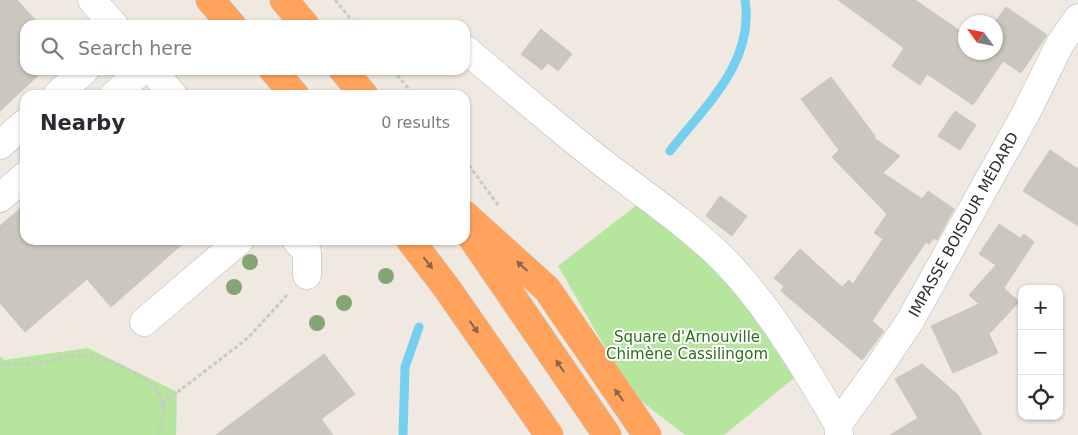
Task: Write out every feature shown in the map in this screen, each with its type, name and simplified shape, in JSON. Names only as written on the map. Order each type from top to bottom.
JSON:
[{"type":"highway","points":[[210,0],[228,20]]},
{"type":"highway","points":[[284,0],[301,20]]},
{"type":"highway","points":[[277,75],[291,90]]},
{"type":"highway","points":[[347,75],[360,90]]},
{"type":"highway","points":[[470,220],[547,289],[647,435]]},
{"type":"highway","points":[[470,235],[608,435]]},
{"type":"highway","points":[[414,245],[446,287],[550,435]]},
{"type":"street","points":[[92,0],[110,20]]},
{"type":"street","name":"IMPASSE BOISDUR MÉDARD","points":[[838,429],[910,320],[1026,113],[1060,44],[1078,18]]},
{"type":"street","points":[[470,53],[580,144],[693,233],[726,263],[751,292],[803,364],[838,429]]},
{"type":"street","points":[[63,90],[79,75]]},
{"type":"street","points":[[120,90],[136,75]]},
{"type":"street","points":[[156,75],[169,90]]},
{"type":"street","points":[[0,146],[20,128]]},
{"type":"street","points":[[0,198],[20,180]]},
{"type":"street","points":[[144,322],[234,245]]},
{"type":"street","points":[[301,245],[307,252],[307,275]]},
{"type":"path","points":[[335,0],[352,20]]},
{"type":"path","points":[[397,75],[410,90]]},
{"type":"path","points":[[162,404],[248,338],[307,275]]},
{"type":"path","points":[[0,364],[49,361],[78,356],[94,357],[132,372],[157,390],[162,404],[162,426],[157,435]]},
{"type":"green space","name":"Square d'Arnouville Chimène Cassilingom","points":[[637,205],[701,257],[742,300],[794,378],[724,435],[685,435],[632,394],[558,266]]},
{"type":"green space","points":[[88,348],[177,392],[176,435],[0,435],[0,356],[4,360]]},
{"type":"building","points":[[0,0],[17,0],[35,20],[20,20],[20,75],[39,75],[23,90],[20,90],[20,92],[0,111]]},
{"type":"building","points":[[838,0],[915,0],[958,30],[958,60],[1003,60],[1003,15],[1000,15],[1006,7],[1047,35],[1021,73],[1003,61],[973,105],[927,74],[920,85],[892,66],[904,48]]},
{"type":"building","points":[[541,29],[572,54],[558,71],[548,63],[542,70],[521,54]]},
{"type":"building","points":[[831,77],[875,136],[874,138],[900,156],[883,173],[922,199],[928,191],[954,209],[937,240],[934,238],[929,244],[926,242],[872,321],[884,331],[862,360],[781,291],[784,286],[774,278],[800,249],[842,287],[849,280],[853,284],[883,239],[874,233],[887,214],[832,157],[839,150],[801,99]]},
{"type":"building","points":[[955,111],[976,125],[960,150],[938,136]]},
{"type":"building","points":[[1050,150],[1078,169],[1078,226],[1023,191]]},
{"type":"building","points":[[720,196],[747,216],[732,236],[706,216]]},
{"type":"building","points":[[20,208],[20,245],[181,245],[111,307],[87,279],[25,332],[0,303],[0,226]]},
{"type":"building","points":[[999,224],[1020,238],[1024,234],[1034,242],[1004,288],[1018,303],[989,334],[998,353],[953,373],[931,326],[979,304],[969,295],[996,265],[979,254]]},
{"type":"building","points":[[324,354],[355,394],[321,419],[333,435],[216,435]]},
{"type":"building","points":[[922,364],[958,395],[982,435],[890,435],[918,418],[895,379]]},
{"type":"waterway","points":[[670,151],[712,100],[735,63],[742,43],[746,22],[745,0]]},
{"type":"waterway","points":[[403,435],[405,367],[419,327]]}]
